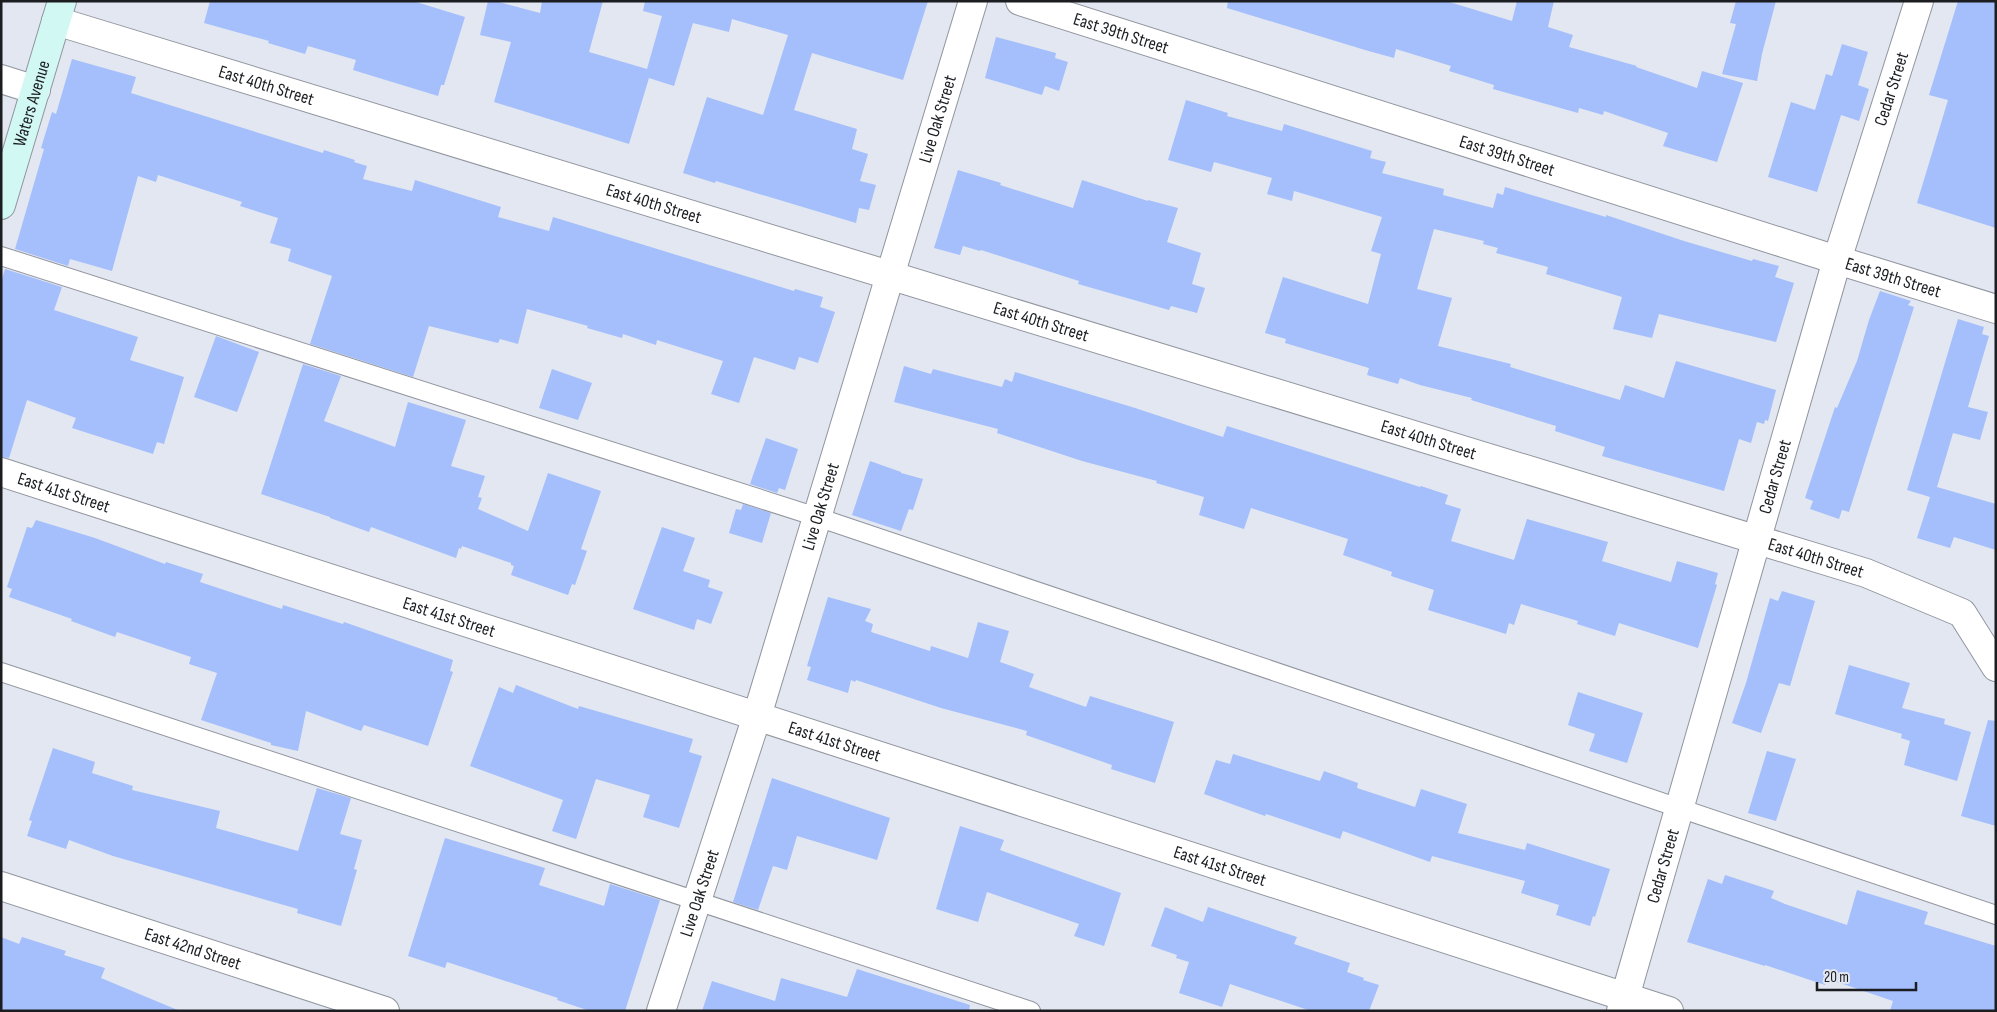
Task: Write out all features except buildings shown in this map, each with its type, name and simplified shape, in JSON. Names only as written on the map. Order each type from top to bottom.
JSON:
[{"type":"main road","name":"Waters Avenue","points":[[1,205],[59,11]]},
{"type":"street","name":"Live Oak Street","points":[[661,1011],[756,716],[973,1]]},
{"type":"street","name":"East 39th Street","points":[[1020,1],[1996,309]]},
{"type":"street","name":"Cedar Street","points":[[1624,1004],[1836,260],[1919,1]]},
{"type":"street","name":"East 40th Street","points":[[59,11],[890,276],[1866,573],[1962,613],[1996,668]]},
{"type":"street","points":[[1,79],[36,90]]},
{"type":"street","name":"East 41st Street","points":[[1,472],[756,716],[1624,1004],[1669,1011]]},
{"type":"street","name":"East 42nd Street","points":[[1,886],[386,1011]]},
{"type":"lane","points":[[1,256],[817,517],[1996,915]]},
{"type":"lane","points":[[1,672],[1031,1011]]}]
